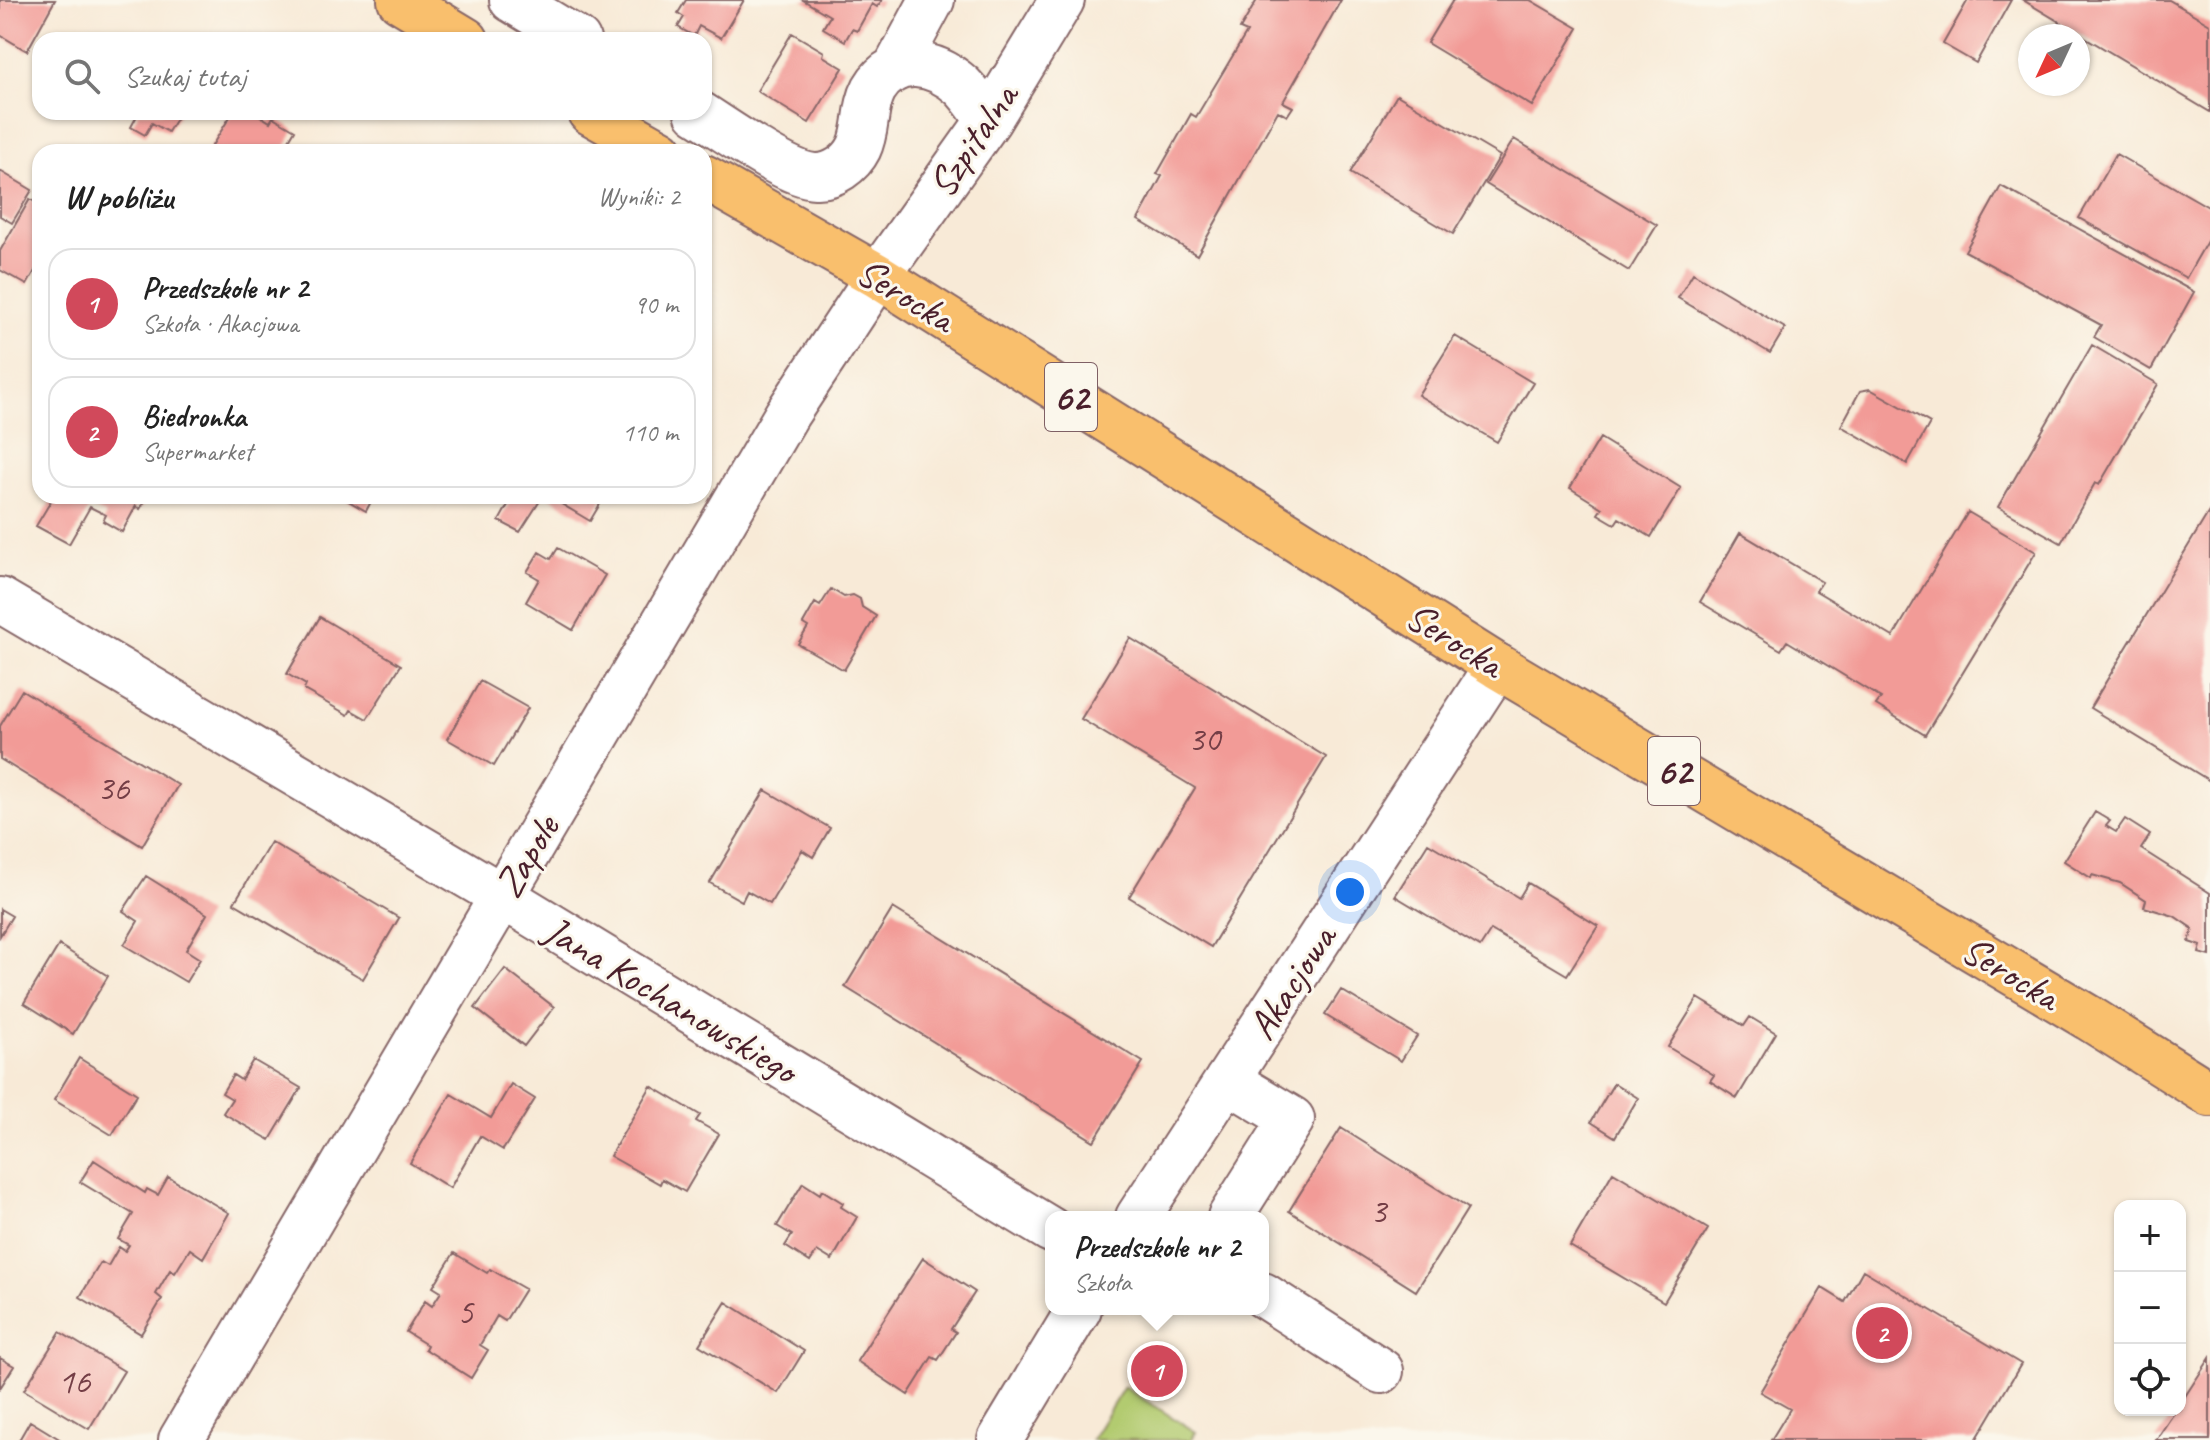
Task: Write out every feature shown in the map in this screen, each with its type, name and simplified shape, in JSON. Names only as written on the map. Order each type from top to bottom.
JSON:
[{"type":"main road","points":[[400,0],[453,32]]},
{"type":"main road","points":[[604,120],[647,144]]},
{"type":"main road","name":"Serocka","points":[[712,182],[878,276],[1497,666],[2089,1018],[2210,1094]]},
{"type":"street","points":[[512,0],[565,32]]},
{"type":"street","points":[[710,120],[796,172],[815,176],[832,174],[845,166],[858,150],[867,106],[876,86],[896,67],[932,0]]},
{"type":"street","name":"Szpitalna","points":[[878,276],[989,120],[1062,0]]},
{"type":"street","points":[[896,67],[918,63],[943,72],[964,88],[989,120]]},
{"type":"street","name":"Zapole","points":[[181,1440],[787,414],[878,276]]},
{"type":"street","name":"Jana Kochanowskiego","points":[[0,600],[502,896],[1045,1226]]},
{"type":"street","name":"Akacjowa","points":[[1142,1211],[1497,666]]},
{"type":"street","points":[[1227,1080],[1292,1119],[1234,1211]]},
{"type":"street","points":[[1269,1299],[1381,1371]]},
{"type":"street","points":[[1000,1440],[1075,1315]]},
{"type":"green space","points":[[1124,1387],[1196,1432],[1191,1440],[1091,1440]]},
{"type":"building","points":[[0,0],[55,0],[37,32],[32,32],[32,42],[27,51],[0,35]]},
{"type":"building","points":[[686,0],[744,0],[721,38],[699,26],[696,32],[687,32],[678,27],[684,17],[678,13]]},
{"type":"building","points":[[803,0],[882,0],[877,7],[872,4],[857,31],[852,29],[845,41],[823,28],[830,16]]},
{"type":"building","points":[[1257,0],[1341,0],[1283,102],[1293,107],[1287,116],[1278,111],[1197,255],[1138,220],[1162,176],[1157,174],[1191,114],[1196,117],[1247,32],[1240,29]]},
{"type":"building","points":[[1453,0],[1530,0],[1578,28],[1532,106],[1427,43]]},
{"type":"building","points":[[1968,0],[2011,0],[1976,63],[1943,44]]},
{"type":"building","points":[[2023,0],[2169,0],[2210,24],[2210,112],[2090,40],[2090,24],[2063,24]]},
{"type":"building","points":[[792,33],[824,52],[823,56],[843,68],[809,123],[757,91]]},
{"type":"building","points":[[1397,95],[1500,156],[1453,234],[1350,173]]},
{"type":"building","points":[[135,120],[175,120],[168,132],[152,123],[145,135],[131,127]]},
{"type":"building","points":[[228,120],[278,120],[295,130],[287,144],[213,144]]},
{"type":"building","points":[[1514,139],[1657,225],[1629,271],[1486,184]]},
{"type":"building","points":[[2116,154],[2210,208],[2210,236],[2186,278],[2079,218]]},
{"type":"building","points":[[0,171],[32,190],[12,223],[0,216]]},
{"type":"building","points":[[2001,186],[2194,292],[2151,370],[2094,337],[2101,325],[1965,251]]},
{"type":"building","points":[[32,200],[32,276],[27,285],[0,270],[0,251]]},
{"type":"building","points":[[1693,273],[1785,328],[1770,353],[1678,298]]},
{"type":"building","points":[[1455,336],[1533,383],[1497,442],[1418,395]]},
{"type":"building","points":[[2092,345],[2158,384],[2061,543],[1998,507]]},
{"type":"building","points":[[1870,389],[1930,423],[1907,464],[1841,426],[1860,391]]},
{"type":"building","points":[[1600,438],[1681,488],[1651,537],[1619,518],[1615,524],[1598,514],[1602,508],[1570,488]]},
{"type":"building","points":[[49,504],[143,504],[140,509],[136,506],[122,532],[103,521],[106,515],[90,507],[69,544],[36,526]]},
{"type":"building","points":[[354,504],[370,504],[366,511]]},
{"type":"building","points":[[509,504],[538,504],[520,532],[499,521]]},
{"type":"building","points":[[561,504],[600,504],[590,521]]},
{"type":"building","points":[[2210,510],[2210,781],[2090,708]]},
{"type":"building","points":[[1968,512],[2036,552],[1925,735],[1876,705],[1881,698],[1787,641],[1781,650],[1700,602],[1740,533],[1822,582],[1816,591],[1893,637]]},
{"type":"building","points":[[558,548],[605,575],[573,630],[526,602],[539,579],[527,572],[539,552],[551,559]]},
{"type":"building","points":[[831,589],[844,597],[853,595],[860,599],[862,607],[876,616],[844,670],[798,644],[808,627],[803,624],[815,603],[820,606]]},
{"type":"building","points":[[320,617],[401,665],[367,719],[351,710],[348,715],[304,690],[306,685],[287,674]]},
{"type":"building","points":[[1130,638],[1326,757],[1211,947],[1129,897],[1195,788],[1081,719]]},
{"type":"building","points":[[480,681],[528,708],[494,766],[447,739]]},
{"type":"building","points":[[22,690],[178,785],[142,846],[0,759],[0,726]]},
{"type":"building","points":[[765,790],[830,828],[813,857],[802,850],[770,904],[747,891],[742,901],[710,883]]},
{"type":"building","points":[[2095,812],[2110,821],[2106,826],[2116,832],[2125,819],[2150,835],[2141,849],[2210,893],[2210,956],[2199,953],[2201,946],[2189,942],[2193,929],[2174,916],[2144,907],[2146,900],[2120,883],[2092,875],[2091,878],[2064,861]]},
{"type":"building","points":[[271,842],[399,918],[363,979],[234,903]]},
{"type":"building","points":[[1428,843],[1519,898],[1528,883],[1598,926],[1567,975],[1491,930],[1480,947],[1395,896]]},
{"type":"building","points":[[146,876],[207,914],[186,950],[200,959],[186,982],[124,945],[138,921],[123,911]]},
{"type":"building","points":[[893,908],[1143,1062],[1094,1141],[845,987]]},
{"type":"building","points":[[0,909],[12,916],[0,936]]},
{"type":"building","points":[[59,945],[108,976],[73,1034],[24,1003]]},
{"type":"building","points":[[505,969],[554,1007],[524,1046],[475,1008]]},
{"type":"building","points":[[1341,990],[1417,1036],[1401,1061],[1325,1015]]},
{"type":"building","points":[[1698,998],[1744,1026],[1750,1017],[1776,1033],[1737,1098],[1710,1081],[1714,1075],[1668,1047]]},
{"type":"building","points":[[79,1058],[137,1094],[112,1135],[54,1100]]},
{"type":"building","points":[[253,1060],[301,1088],[270,1140],[223,1113],[232,1099],[222,1093],[233,1075],[241,1080]]},
{"type":"building","points":[[1614,1083],[1638,1098],[1615,1137],[1591,1122]]},
{"type":"building","points":[[511,1084],[535,1099],[503,1150],[480,1136],[450,1188],[410,1163],[451,1094],[491,1118]]},
{"type":"building","points":[[651,1086],[700,1115],[696,1121],[719,1134],[685,1192],[662,1179],[660,1184],[610,1156]]},
{"type":"building","points":[[1341,1128],[1468,1208],[1416,1291],[1289,1211]]},
{"type":"building","points":[[94,1160],[145,1193],[147,1189],[158,1195],[168,1177],[229,1213],[203,1258],[190,1249],[175,1273],[170,1270],[156,1294],[162,1299],[141,1334],[80,1297],[101,1262],[108,1266],[119,1247],[125,1251],[129,1245],[118,1239],[133,1214],[80,1182]]},
{"type":"building","points":[[1613,1172],[1708,1229],[1664,1302],[1570,1246]]},
{"type":"building","points":[[803,1183],[843,1203],[841,1207],[857,1217],[832,1260],[817,1251],[810,1262],[785,1246],[792,1235],[777,1226]]},
{"type":"building","points":[[454,1253],[487,1273],[490,1269],[525,1289],[505,1321],[497,1316],[480,1345],[488,1350],[471,1378],[425,1349],[427,1345],[406,1332],[425,1301],[432,1306],[441,1292],[433,1287]]},
{"type":"building","points":[[923,1258],[975,1292],[951,1329],[956,1332],[938,1360],[932,1357],[908,1395],[857,1361]]},
{"type":"building","points":[[1863,1270],[2021,1364],[1976,1440],[1771,1440],[1790,1409],[1760,1392],[1822,1288],[1845,1302]]},
{"type":"building","points":[[726,1302],[804,1351],[778,1393],[699,1345]]},
{"type":"building","points":[[60,1332],[124,1371],[89,1429],[24,1390]]},
{"type":"building","points":[[0,1358],[14,1366],[0,1388]]},
{"type":"building","points":[[2210,1358],[2210,1440],[2156,1440],[2172,1416],[2186,1416],[2186,1395]]},
{"type":"building","points":[[30,1421],[61,1440],[19,1440]]},
{"type":"place","name":"Biedronka","points":[[1882,1333]]},
{"type":"place","name":"Przedszkole nr 2","points":[[1157,1371]]}]
